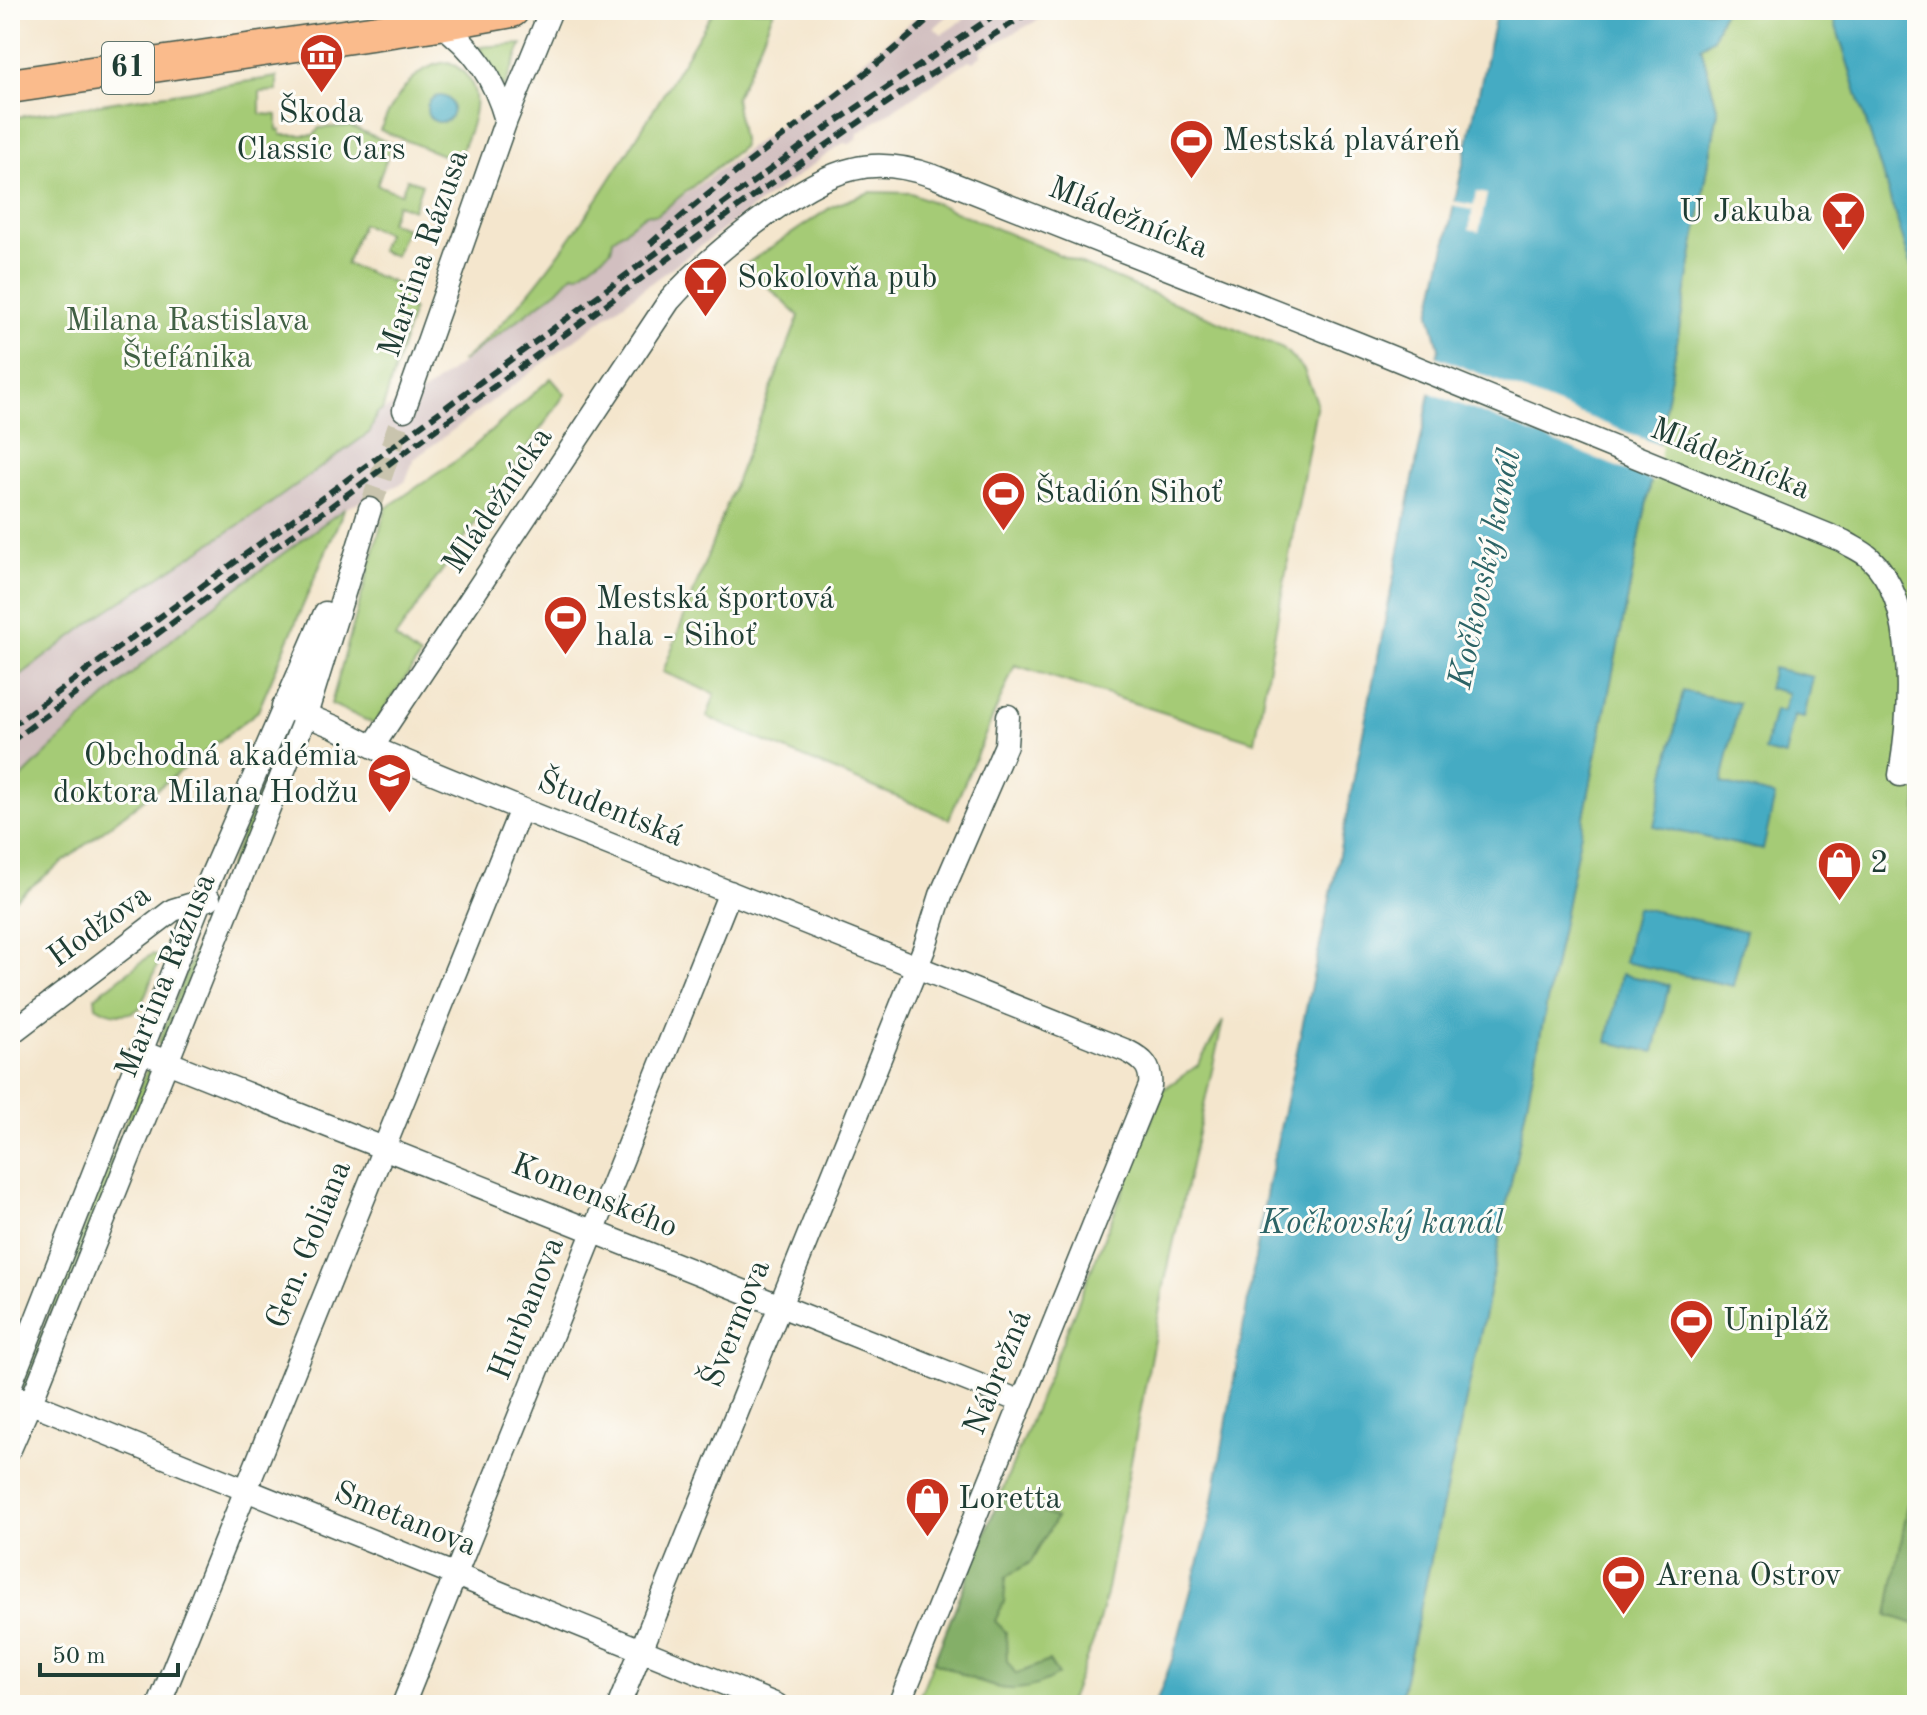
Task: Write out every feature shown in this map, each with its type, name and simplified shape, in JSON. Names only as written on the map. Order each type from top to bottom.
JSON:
[{"type":"main road","name":"61","points":[[10,86],[500,12]]},
{"type":"street","name":"Martina Rázusa","points":[[404,410],[506,120],[551,10]]},
{"type":"street","name":"Martina Rázusa","points":[[439,23],[482,62],[498,91],[506,120]]},
{"type":"street","name":"Mládežnícka","points":[[373,746],[669,301],[705,263],[801,192],[840,172],[877,165],[933,176],[1843,541],[1870,558],[1890,585],[1900,611],[1905,647],[1906,706],[1900,775]]},
{"type":"street","name":"Martina Rázusa","points":[[10,1386],[199,904],[368,514],[306,715],[167,1061],[20,1399],[10,1449]]},
{"type":"street","name":"Študentská","points":[[283,706],[521,809],[1127,1051],[1147,1065]]},
{"type":"street","points":[[914,968],[931,929],[941,895],[1006,745],[1008,716]]},
{"type":"street","name":"Gen. Goliana","points":[[159,1705],[521,809]]},
{"type":"street","name":"Hodžova","points":[[10,1034],[173,910],[199,904],[236,888]]},
{"type":"street","name":"Hurbanova","points":[[403,1705],[730,892]]},
{"type":"street","name":"Švermova","points":[[619,1705],[914,968]]},
{"type":"street","name":"Komenského","points":[[142,1052],[1022,1402]]},
{"type":"street","name":"Nábrežná","points":[[899,1705],[1150,1086],[1151,1073],[1147,1065]]},
{"type":"street","name":"Smetanova","points":[[20,1399],[777,1705]]},
{"type":"shaded area","points":[[925,10],[954,10],[934,28],[942,34],[978,10],[1057,10],[982,50],[981,56],[973,62],[969,60],[858,133],[857,139],[850,144],[843,143],[414,459],[405,482],[344,509],[258,711],[10,903],[10,683],[102,614],[260,511],[370,432],[377,413],[425,391],[557,291],[566,279],[573,274],[578,275],[610,250],[613,239],[646,214],[657,215],[815,100]]},
{"type":"green space","points":[[714,10],[774,10],[735,98],[743,146],[657,215],[646,214],[613,239],[611,250],[578,275],[573,274],[557,291],[461,362],[518,305],[567,242],[628,151]]},
{"type":"green space","points":[[1724,10],[1831,10],[1917,281],[1917,1705],[1399,1705],[1485,1312],[1662,426],[1718,111],[1701,47],[1713,38]]},
{"type":"green space","points":[[522,44],[504,88],[478,47]]},
{"type":"green space","points":[[449,62],[463,71],[475,94],[473,120],[457,161],[380,130],[398,96],[415,77],[425,69]]},
{"type":"green space","name":"Milana Rastislava Štefánika","points":[[277,77],[277,91],[260,92],[260,114],[277,115],[277,130],[281,130],[281,135],[314,135],[319,128],[350,126],[392,144],[377,185],[401,194],[407,179],[422,184],[413,210],[397,204],[390,222],[406,228],[395,256],[380,251],[386,233],[362,224],[346,264],[413,290],[408,304],[413,310],[382,411],[377,413],[370,432],[260,511],[102,614],[10,683],[10,118]]},
{"type":"green space","name":"Štadión Sihoť","points":[[870,192],[911,193],[1283,348],[1304,370],[1317,402],[1255,742],[1015,665],[949,819],[707,717],[715,694],[663,672],[799,316],[745,265],[833,206]]},
{"type":"green space","points":[[551,378],[565,394],[395,638],[420,657],[374,724],[331,704],[386,508],[463,456]]},
{"type":"green space","points":[[344,509],[258,711],[10,903],[10,789],[155,654]]},
{"type":"green space","points":[[287,722],[292,723],[235,876],[222,884]]},
{"type":"green space","points":[[218,909],[161,1047],[158,1043],[209,915]]},
{"type":"green space","points":[[152,954],[158,956],[159,961],[140,1008],[118,1014],[96,1006],[95,997]]},
{"type":"green space","points":[[1223,1021],[1165,1281],[1105,1599],[1094,1639],[1068,1705],[916,1705],[1164,1089],[1198,1065]]},
{"type":"green space","points":[[152,1067],[30,1389],[21,1390],[20,1385],[147,1069]]},
{"type":"green space","points":[[1914,1471],[1917,1471],[1917,1625],[1888,1615]]},
{"type":"green space","points":[[1000,1496],[1056,1518],[1031,1562],[1006,1577],[1004,1602],[995,1621],[1006,1632],[1007,1661],[1016,1674],[1049,1661],[1058,1675],[1025,1688],[995,1687],[934,1662]]},
{"type":"water","name":"Kočkovský kanál","points":[[1497,10],[1724,10],[1713,38],[1701,47],[1718,111],[1662,426],[1485,1313],[1399,1705],[1155,1705],[1173,1657],[1209,1524],[1268,1184],[1332,889],[1439,348],[1430,314]]},
{"type":"water","points":[[1831,10],[1917,10],[1917,281],[1907,252]]},
{"type":"water","points":[[440,96],[449,100],[453,109],[449,118],[440,122],[431,118],[427,109],[431,100]]},
{"type":"water","points":[[1773,668],[1813,677],[1804,718],[1794,716],[1785,756],[1764,751],[1774,710],[1783,712],[1788,693],[1768,688]]},
{"type":"water","points":[[1683,691],[1739,703],[1722,783],[1775,796],[1763,850],[1654,826]]},
{"type":"water","points":[[1636,907],[1746,931],[1733,986],[1624,962]]},
{"type":"water","points":[[1621,974],[1669,985],[1654,1052],[1607,1042]]},
{"type":"pier","points":[[1476,192],[1487,194],[1479,232],[1469,230],[1473,210],[1451,206],[1452,201],[1474,205]]},
{"type":"pier","points":[[1433,355],[1662,446],[1655,482],[1426,391]]},
{"type":"tunnel","points":[[370,509],[404,410]]},
{"type":"railway","points":[[650,244],[721,184],[868,71],[939,10]]},
{"type":"railway","points":[[10,727],[828,127],[1002,10]]},
{"type":"railway","points":[[10,742],[759,192],[904,91],[1033,10]]},
{"type":"place","name":"Škoda Classic Cars","points":[[321,94]]},
{"type":"place","name":"Mestská plaváreň","points":[[1191,181]]},
{"type":"place","name":"U Jakuba","points":[[1843,252]]},
{"type":"place","name":"Sokolovňa pub","points":[[706,318]]},
{"type":"place","name":"Štadión Sihoť","points":[[1004,533]]},
{"type":"place","name":"Mestská športová hala - Sihoť","points":[[565,657]]},
{"type":"place","name":"Obchodná akadémia doktora Milana Hodžu","points":[[389,814]]},
{"type":"place","name":"2","points":[[1839,903]]},
{"type":"place","name":"Unipláž","points":[[1692,1361]]},
{"type":"place","name":"Loretta","points":[[927,1539]]},
{"type":"place","name":"Arena Ostrov","points":[[1624,1616]]}]
